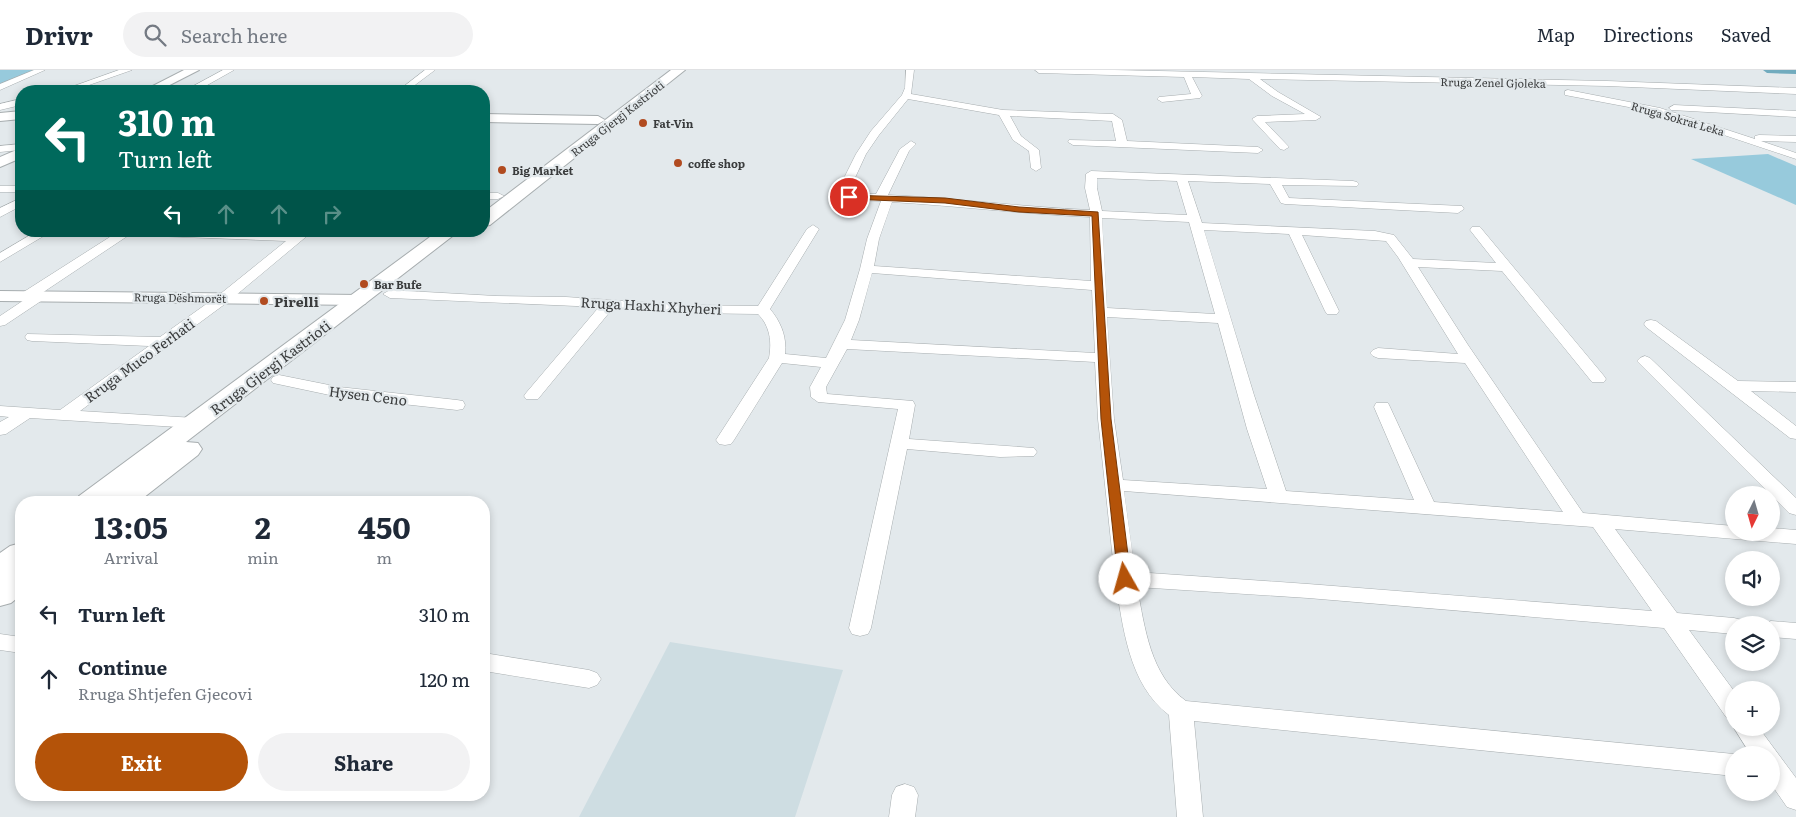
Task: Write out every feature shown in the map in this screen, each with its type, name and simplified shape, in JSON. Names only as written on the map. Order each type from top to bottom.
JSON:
[{"type":"main road","points":[[162,85],[193,70]]},
{"type":"main road","name":"Rruga Gjergj Kastrioti","points":[[491,196],[598,120],[664,70]]},
{"type":"main road","name":"Rruga Gjergj Kastrioti","points":[[490,216],[679,70]]},
{"type":"main road","points":[[0,117],[15,116]]},
{"type":"main road","points":[[490,118],[598,120]]},
{"type":"main road","points":[[0,162],[15,155]]},
{"type":"main road","name":"Rruga Gjergj Kastrioti","points":[[97,496],[442,237]]},
{"type":"main road","name":"Rruga Gjergj Kastrioti","points":[[129,496],[462,237]]},
{"type":"main road","points":[[0,570],[15,559]]},
{"type":"main road","points":[[0,595],[15,584]]},
{"type":"street","points":[[0,87],[41,70]]},
{"type":"street","points":[[82,85],[128,70]]},
{"type":"street","points":[[198,85],[230,70]]},
{"type":"street","points":[[410,85],[431,70]]},
{"type":"street","points":[[910,70],[909,88],[906,96],[875,133],[842,194],[849,197],[1095,214],[1294,232],[1383,236],[1394,242],[1469,359],[1577,519]]},
{"type":"street","name":"Rruga Zenel Gjoleka","points":[[1039,70],[1252,77],[1529,82],[1796,91]]},
{"type":"street","points":[[1455,70],[1457,82]]},
{"type":"street","points":[[1162,99],[1197,96],[1187,75]]},
{"type":"street","points":[[1252,77],[1276,94],[1316,117],[1257,119],[1284,147]]},
{"type":"street","name":"Rruga Sokrat Leka","points":[[1498,82],[1525,85],[1641,106],[1796,156]]},
{"type":"street","points":[[906,96],[1003,114],[1113,117],[1117,120],[1122,144]]},
{"type":"street","points":[[0,107],[15,103]]},
{"type":"street","points":[[1641,106],[1796,114]]},
{"type":"street","points":[[1003,114],[1016,138],[1034,150],[1036,168]]},
{"type":"street","points":[[1745,138],[1796,139]]},
{"type":"street","points":[[1074,142],[1258,150]]},
{"type":"street","points":[[860,628],[907,404],[824,399],[819,397],[818,387],[842,344],[852,320],[867,269],[884,198],[905,149],[911,144]]},
{"type":"street","points":[[0,149],[15,148]]},
{"type":"street","points":[[1353,184],[1091,174],[1095,214],[1106,419],[1125,579],[1139,644],[1156,687],[1181,710],[1725,764]]},
{"type":"street","points":[[1181,177],[1245,395],[1279,496]]},
{"type":"street","points":[[1274,181],[1285,201],[1458,209]]},
{"type":"street","points":[[0,189],[15,189]]},
{"type":"street","points":[[0,213],[15,204]]},
{"type":"street","points":[[725,440],[777,358],[779,348],[778,337],[769,316],[762,310],[813,229]]},
{"type":"street","points":[[1476,230],[1598,379]]},
{"type":"street","points":[[1294,232],[1332,311]]},
{"type":"street","points":[[0,258],[36,237]]},
{"type":"street","points":[[0,322],[33,296],[119,237]]},
{"type":"street","name":"Rruga Muco Ferhati","points":[[64,415],[224,298],[300,237]]},
{"type":"street","points":[[1408,263],[1506,267]]},
{"type":"street","points":[[867,269],[1098,286]]},
{"type":"street","name":"Rruga Haxhi Xhyheri","points":[[390,294],[684,309],[762,310]]},
{"type":"street","name":"Rruga Dëshmorët","points":[[0,296],[359,300]]},
{"type":"street","points":[[532,396],[609,304]]},
{"type":"street","points":[[1101,312],[1224,319]]},
{"type":"street","points":[[1652,324],[1796,434]]},
{"type":"street","points":[[32,337],[163,342]]},
{"type":"street","points":[[842,344],[1103,358]]},
{"type":"street","points":[[1378,353],[1469,359]]},
{"type":"street","points":[[777,358],[830,364]]},
{"type":"street","points":[[1645,360],[1796,508]]},
{"type":"street","name":"Hysen Ceno","points":[[279,380],[339,392],[457,405]]},
{"type":"street","points":[[1734,386],[1796,387]]},
{"type":"street","points":[[1382,407],[1426,506]]},
{"type":"street","points":[[0,410],[194,423]]},
{"type":"street","points":[[0,430],[27,412]]},
{"type":"street","points":[[898,442],[1000,452],[1028,452]]},
{"type":"street","points":[[1114,485],[1426,506],[1725,531]]},
{"type":"street","points":[[1599,521],[1725,697]]},
{"type":"street","points":[[1780,536],[1796,537]]},
{"type":"street","points":[[1125,579],[1308,591],[1725,625]]},
{"type":"street","points":[[1780,630],[1796,631]]},
{"type":"street","points":[[0,642],[15,645]]},
{"type":"street","points":[[490,663],[589,678]]},
{"type":"street","points":[[1181,710],[1190,817]]},
{"type":"street","points":[[1752,736],[1760,746]]},
{"type":"street","points":[[1780,773],[1796,799]]},
{"type":"shaded area","points":[[0,70],[40,70],[0,87]]},
{"type":"shaded area","points":[[1768,154],[1796,166],[1796,205],[1691,159]]},
{"type":"shaded area","points":[[670,642],[843,670],[795,817],[579,817]]},
{"type":"waterway","points":[[1767,70],[1796,71]]},
{"type":"place","name":"Fat-Vin","points":[[643,123]]},
{"type":"place","name":"coffe shop","points":[[678,163]]},
{"type":"place","name":"Big Market","points":[[502,170]]},
{"type":"place","name":"Bar Bufe","points":[[364,284]]},
{"type":"place","name":"Pirelli","points":[[264,301]]},
{"type":"route","points":[[849,197],[945,201],[991,205],[1019,210],[1095,214],[1106,419],[1125,579]]}]
